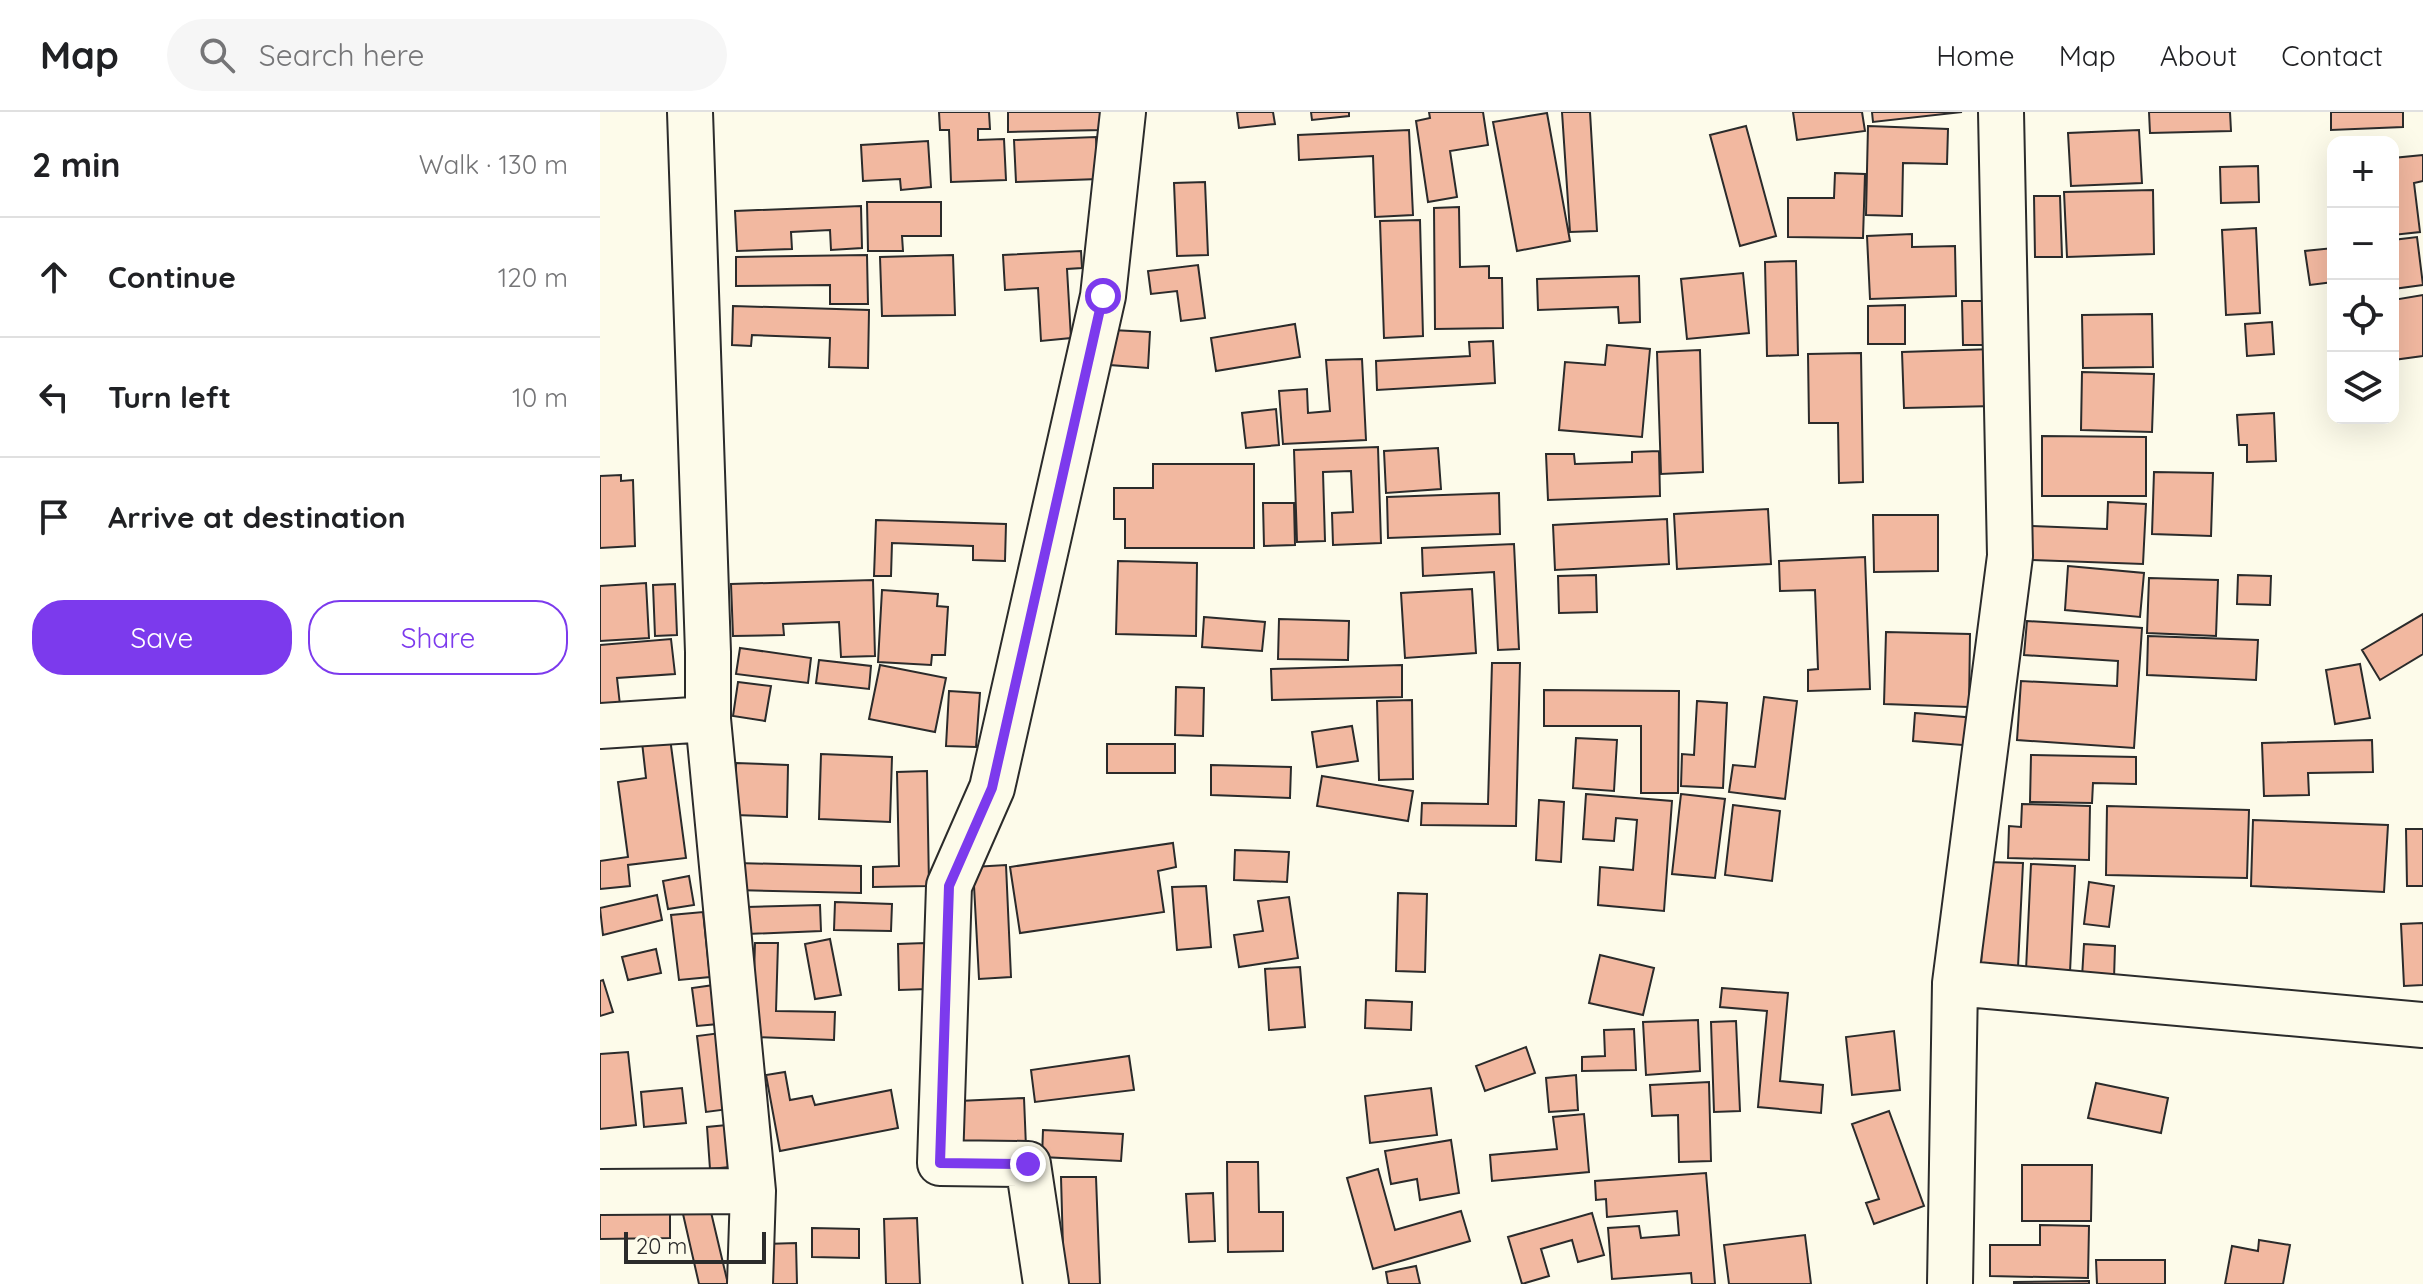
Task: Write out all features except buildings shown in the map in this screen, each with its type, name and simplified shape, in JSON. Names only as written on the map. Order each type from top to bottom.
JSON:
[{"type":"street","points":[[690,112],[708,637],[708,719],[753,1191],[750,1284]]},
{"type":"street","points":[[1046,1284],[1028,1164],[940,1163],[949,886],[992,788],[1103,296],[1123,112]]},
{"type":"street","points":[[1950,1284],[1955,983],[2010,556],[2001,112]]},
{"type":"street","points":[[600,726],[708,719]]},
{"type":"street","points":[[1955,983],[2423,1025]]},
{"type":"street","points":[[600,1192],[753,1191]]},
{"type":"route","points":[[1028,1164],[940,1163],[949,886],[992,788],[1103,296]]}]
